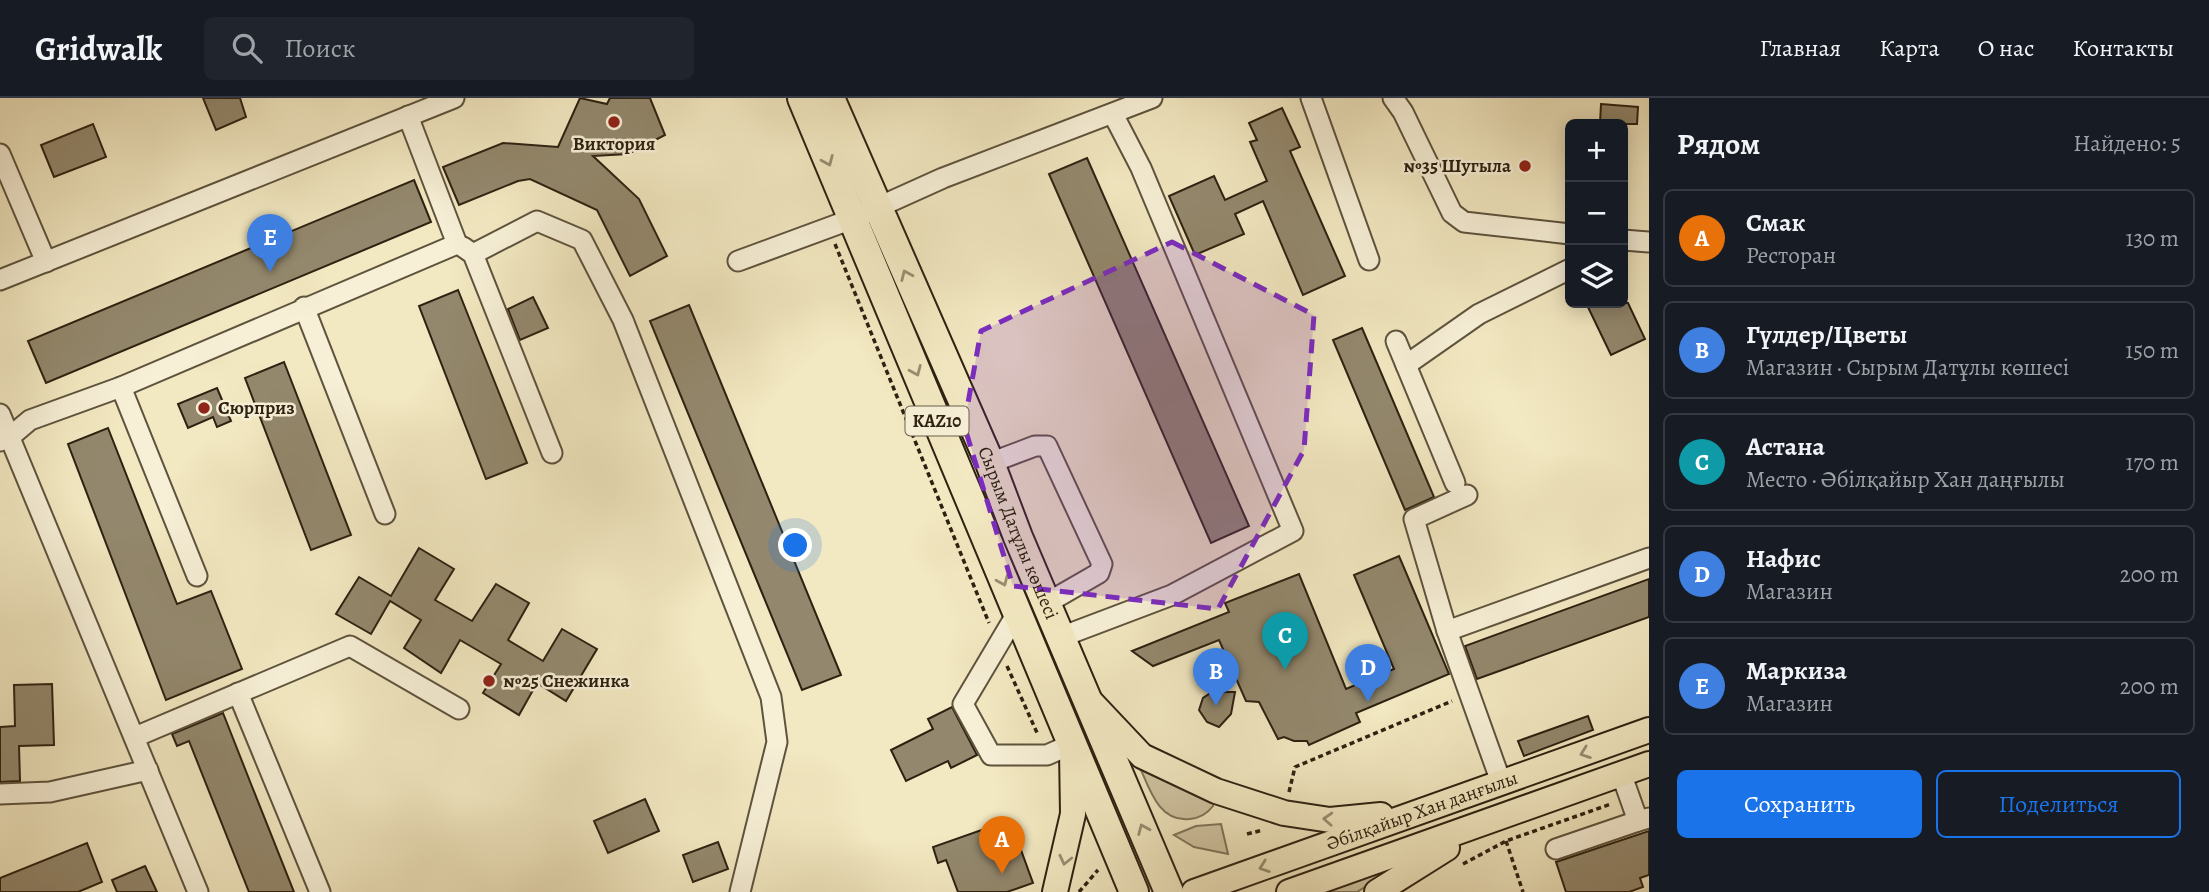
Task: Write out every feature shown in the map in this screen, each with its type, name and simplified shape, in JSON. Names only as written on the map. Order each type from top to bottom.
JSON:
[{"type":"highway","name":"Сырым Датұлы көшесі","points":[[802,98],[1017,613],[1059,749],[1134,892]]},
{"type":"highway","name":"Сырым Датұлы көшесі","points":[[830,98],[852,218],[990,463],[1169,892]]},
{"type":"main road","points":[[1087,699],[1142,756],[1216,791],[1284,813],[1330,820],[1420,811]]},
{"type":"main road","name":"Әбілқайыр Хан даңғылы","points":[[1194,892],[1649,730]]},
{"type":"main road","points":[[1055,892],[1073,814],[1059,749]]},
{"type":"main road","name":"Әбілқайыр Хан даңғылы","points":[[1289,892],[1649,764]]},
{"type":"main road","points":[[1377,892],[1423,861],[1516,811]]},
{"type":"street","points":[[0,280],[454,98]]},
{"type":"street","points":[[738,261],[852,218],[943,178],[1152,98]]},
{"type":"street","points":[[1311,98],[1369,260]]},
{"type":"street","points":[[1393,98],[1403,112],[1452,213],[1464,222],[1565,233]]},
{"type":"street","points":[[1061,637],[1172,595],[1293,531],[1141,168],[1113,114]]},
{"type":"street","points":[[408,116],[552,453]]},
{"type":"street","points":[[0,154],[46,262]]},
{"type":"street","points":[[6,439],[30,419],[121,387],[304,307],[537,221],[582,240],[623,320],[771,697],[777,742],[740,892]]},
{"type":"street","points":[[1406,365],[1479,314],[1565,271]]},
{"type":"street","points":[[304,307],[386,514]]},
{"type":"street","points":[[1396,341],[1461,489],[1414,519],[1447,631],[1502,782]]},
{"type":"street","points":[[121,387],[197,576]]},
{"type":"street","points":[[0,414],[6,439],[135,737],[198,892]]},
{"type":"street","points":[[990,463],[1035,446],[1047,446],[1102,564],[1098,573],[1047,603]]},
{"type":"street","points":[[1447,631],[1649,558]]},
{"type":"street","points":[[1017,613],[963,705],[991,755],[1059,749]]},
{"type":"street","points":[[135,737],[349,646],[459,709]]},
{"type":"street","points":[[237,693],[320,892]]},
{"type":"street","points":[[0,794],[50,792],[148,770]]},
{"type":"street","points":[[1556,849],[1644,820],[1630,797],[1621,774]]},
{"type":"path","points":[[852,218],[998,647],[1059,749]]},
{"type":"path","points":[[1247,834],[1281,825],[1295,767],[1469,693]]},
{"type":"path","points":[[1459,866],[1506,841],[1630,797]]},
{"type":"path","points":[[1506,841],[1523,892]]},
{"type":"path","points":[[1079,892],[1098,871],[1093,860]]},
{"type":"highlighted area","points":[[1172,242],[1314,315],[1304,450],[1218,609],[1013,586],[964,425],[981,331]]},
{"type":"shaded area","points":[[1138,763],[1213,799],[1213,806],[1203,815],[1194,818],[1179,819],[1170,815],[1156,802]]},
{"type":"shaded area","points":[[1221,824],[1228,854],[1194,847],[1174,835],[1196,826]]},
{"type":"shaded area","points":[[1399,865],[1357,892],[1326,892]]},
{"type":"building","points":[[203,98],[240,98],[246,117],[216,130]]},
{"type":"building","points":[[580,98],[607,104],[610,98],[650,98],[665,135],[628,154],[593,156],[639,199],[667,256],[630,276],[597,210],[530,179],[518,181],[459,205],[443,167],[503,143],[558,147]]},
{"type":"building","points":[[1601,104],[1638,107],[1637,124],[1628,124],[1628,119],[1600,119]]},
{"type":"building","points":[[1282,108],[1300,147],[1290,151],[1345,276],[1303,295],[1263,201],[1235,214],[1244,234],[1195,255],[1169,196],[1214,176],[1225,200],[1267,181],[1250,142],[1257,140],[1249,123]]},
{"type":"building","points":[[93,124],[106,157],[54,177],[41,145]]},
{"type":"building","points":[[1087,158],[1249,526],[1211,543],[1049,174]]},
{"type":"building","points":[[414,180],[431,222],[46,383],[28,341]]},
{"type":"building","points":[[458,290],[527,463],[486,479],[419,306]]},
{"type":"building","points":[[533,297],[548,328],[520,340],[508,309]]},
{"type":"building","points":[[1628,303],[1645,339],[1611,355],[1588,308],[1628,308]]},
{"type":"building","points":[[689,305],[841,675],[802,690],[650,321]]},
{"type":"building","points":[[1362,328],[1434,497],[1405,510],[1333,340]]},
{"type":"building","points":[[284,362],[351,535],[311,550],[245,378]]},
{"type":"building","points":[[217,388],[231,421],[217,427],[213,417],[188,428],[178,404]]},
{"type":"building","points":[[108,428],[177,604],[211,591],[242,669],[166,700],[68,444]]},
{"type":"building","points":[[419,548],[454,569],[435,600],[472,621],[496,584],[529,603],[508,640],[543,661],[562,629],[597,649],[566,701],[537,683],[519,715],[483,693],[501,664],[460,640],[441,673],[404,648],[421,620],[390,601],[371,634],[336,614],[359,577],[391,596]]},
{"type":"building","points":[[1399,556],[1449,674],[1356,713],[1360,722],[1309,745],[1307,741],[1294,741],[1284,737],[1278,739],[1259,702],[1246,701],[1219,640],[1153,666],[1132,651],[1229,612],[1225,603],[1299,574],[1346,689],[1394,669],[1354,575]]},
{"type":"building","points":[[1649,579],[1649,617],[1477,679],[1465,646]]},
{"type":"building","points":[[52,684],[54,745],[19,746],[20,781],[0,782],[0,727],[15,726],[14,685]]},
{"type":"building","points":[[1212,692],[1235,692],[1231,714],[1219,727],[1207,722],[1199,710],[1203,698]]},
{"type":"building","points":[[952,707],[977,755],[951,768],[948,761],[906,781],[891,750],[933,729],[928,719]]},
{"type":"building","points":[[223,713],[294,892],[249,892],[189,741],[177,746],[172,734]]},
{"type":"building","points":[[1588,716],[1593,730],[1524,756],[1518,741]]},
{"type":"building","points":[[645,799],[659,831],[608,853],[594,821]]},
{"type":"building","points":[[1010,820],[1033,883],[1007,892],[958,892],[946,860],[938,863],[933,847]]},
{"type":"building","points":[[1649,831],[1649,875],[1640,878],[1643,887],[1629,892],[1566,892],[1556,862]]},
{"type":"building","points":[[718,842],[728,869],[693,882],[683,855]]},
{"type":"building","points":[[87,843],[102,882],[78,892],[0,892],[0,878]]},
{"type":"building","points":[[145,866],[157,892],[117,892],[112,880]]},
{"type":"place","name":"Виктория","points":[[614,122]]},
{"type":"place","name":"№35 Шугыла","points":[[1525,166]]},
{"type":"place","name":"Маркиза","points":[[270,272]]},
{"type":"place","name":"Сюрприз","points":[[204,408]]},
{"type":"place","name":"Астана","points":[[1285,670]]},
{"type":"place","name":"№25 Снежинка","points":[[489,681]]},
{"type":"place","name":"Нафис","points":[[1368,702]]},
{"type":"place","name":"Гүлдер/Цветы","points":[[1216,706]]},
{"type":"place","name":"Смак","points":[[1002,874]]}]
